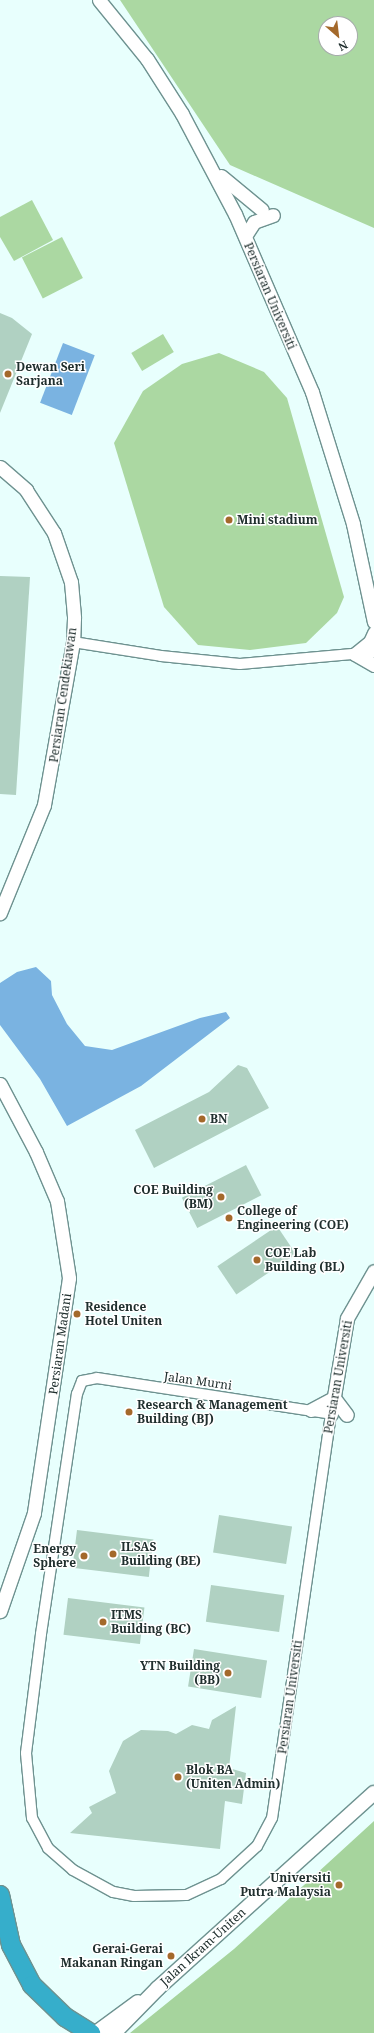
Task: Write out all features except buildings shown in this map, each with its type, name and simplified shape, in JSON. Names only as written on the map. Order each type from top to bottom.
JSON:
[{"type":"highway","points":[[0,1896],[13,1951],[32,1985],[46,2001],[65,2017],[91,2033]]},
{"type":"main road","name":"Jalan Ikram-Uniten","points":[[114,2033],[158,1988],[374,1793]]},
{"type":"main road","name":"Jalan Ikram-Uniten","points":[[96,2033],[158,1988]]},
{"type":"street","name":"Persiaran Universiti","points":[[99,0],[147,59],[212,168],[245,236],[312,392],[352,524],[374,622]]},
{"type":"street","points":[[212,168],[235,190],[267,212],[254,222],[245,236]]},
{"type":"street","name":"Persiaran Cendekiawan","points":[[0,467],[39,506],[60,546],[71,582],[73,642],[44,805],[0,913]]},
{"type":"street","points":[[356,654],[370,642],[374,633]]},
{"type":"street","points":[[73,642],[161,656],[240,664],[374,652]]},
{"type":"street","points":[[356,654],[374,665]]},
{"type":"street","name":"Persiaran Madani","points":[[0,1084],[44,1169],[57,1201],[69,1278],[34,1512],[0,1611]]},
{"type":"street","name":"Persiaran Universiti","points":[[82,1381],[77,1394],[44,1616],[26,1753],[32,1818],[48,1848],[73,1870],[113,1892],[134,1896],[186,1895],[221,1879],[257,1846],[272,1818],[331,1414],[347,1318],[374,1271]]},
{"type":"street","name":"Jalan Murni","points":[[82,1381],[97,1378],[331,1414]]},
{"type":"street","points":[[311,1410],[334,1398],[347,1415]]},
{"type":"green space","points":[[120,0],[374,0],[374,228],[230,165]]},
{"type":"green space","points":[[32,200],[53,240],[14,261],[0,237],[0,217]]},
{"type":"green space","points":[[62,237],[83,278],[43,298],[22,257]]},
{"type":"green space","points":[[163,334],[174,352],[142,371],[131,353]]},
{"type":"green space","name":"Mini stadium","points":[[219,353],[264,372],[287,398],[344,597],[337,613],[306,643],[250,650],[198,645],[164,607],[114,443],[143,391],[182,364]]},
{"type":"green space","name":"Universiti Putra Malaysia","points":[[374,1821],[374,2033],[130,2033],[234,1949]]},
{"type":"water","points":[[63,343],[95,355],[72,415],[40,403]]},
{"type":"water","points":[[36,967],[51,981],[52,995],[67,1024],[85,1046],[112,1050],[200,1018],[226,1012],[230,1018],[141,1086],[67,1126],[40,1079],[0,1025],[0,983],[17,972]]},
{"type":"place","name":"Dewan Seri Sarjana","points":[[8,374]]},
{"type":"place","name":"Mini stadium","points":[[229,520]]},
{"type":"place","name":"BN","points":[[202,1119]]},
{"type":"place","name":"COE Building (BM)","points":[[221,1197]]},
{"type":"place","name":"College of Engineering (COE)","points":[[229,1218]]},
{"type":"place","name":"COE Lab Building (BL)","points":[[257,1260]]},
{"type":"place","name":"Residence Hotel Uniten","points":[[77,1314]]},
{"type":"place","name":"Research & Management Building (BJ)","points":[[129,1412]]},
{"type":"place","name":"ILSAS Building (BE)","points":[[113,1554]]},
{"type":"place","name":"Energy Sphere","points":[[84,1556]]},
{"type":"place","name":"ITMS Building (BC)","points":[[103,1622]]},
{"type":"place","name":"YTN Building (BB)","points":[[228,1673]]},
{"type":"place","name":"Blok BA (Uniten Admin)","points":[[178,1777]]},
{"type":"place","name":"Universiti Putra Malaysia","points":[[339,1885]]},
{"type":"place","name":"Gerai-Gerai Makanan Ringan","points":[[171,1956]]}]
